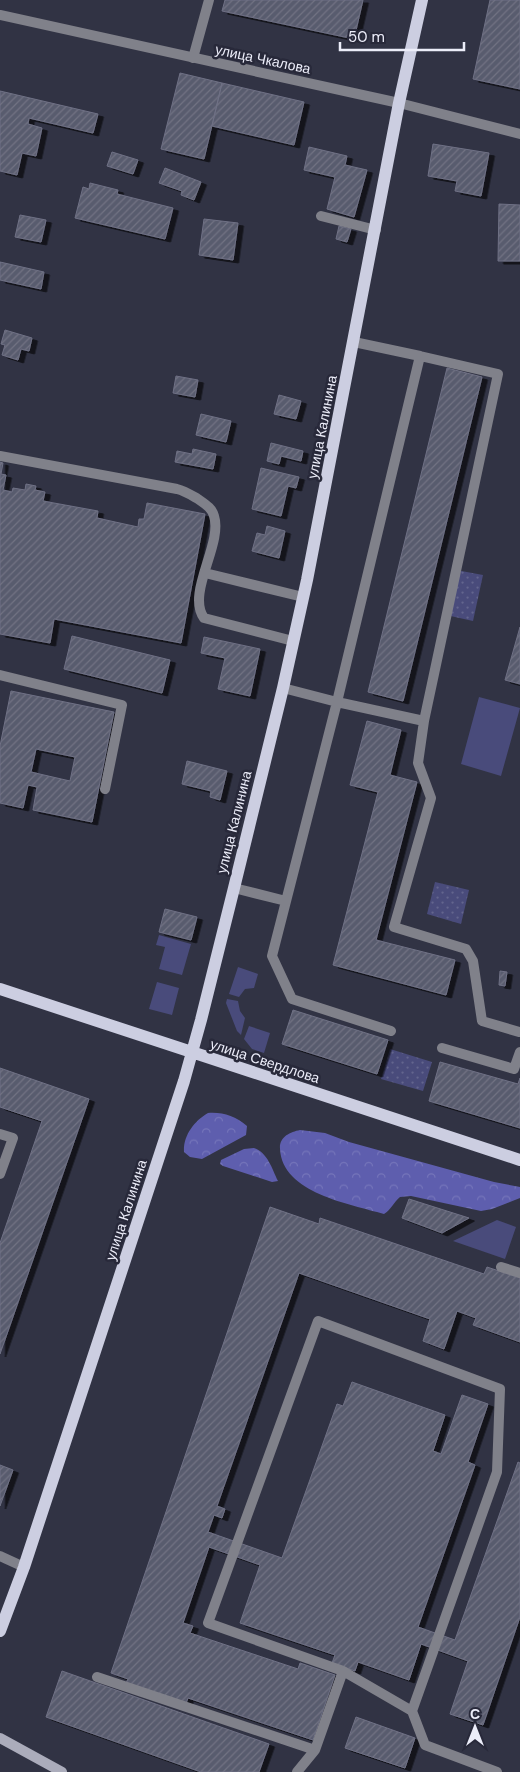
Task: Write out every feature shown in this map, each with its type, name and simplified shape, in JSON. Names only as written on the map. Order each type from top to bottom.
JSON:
[{"type":"main road","name":"улица Калинина","points":[[0,1630],[24,1567],[192,1053],[283,688],[303,597],[376,230],[399,103],[422,0]]},
{"type":"main road","name":"улица Свердлова","points":[[0,989],[520,1160]]},
{"type":"main road","points":[[0,1738],[62,1772]]},
{"type":"street","points":[[193,58],[209,0]]},
{"type":"street","name":"улица Чкалова","points":[[0,16],[399,103],[520,134]]},
{"type":"street","points":[[321,216],[376,230]]},
{"type":"street","points":[[354,342],[498,374],[424,720],[418,762],[432,798],[394,927],[466,949],[473,961],[482,1020],[520,1030]]},
{"type":"street","points":[[391,1031],[292,999],[272,956],[337,702],[420,356]]},
{"type":"street","points":[[0,456],[177,489],[191,494],[209,506],[214,517],[214,535],[198,605],[204,618],[293,640]]},
{"type":"street","points":[[205,573],[303,597]]},
{"type":"street","points":[[0,675],[122,705],[106,789]]},
{"type":"street","points":[[283,688],[337,702],[424,720]]},
{"type":"street","points":[[234,888],[286,901]]},
{"type":"street","points":[[442,1048],[514,1069],[520,1052]]},
{"type":"street","points":[[0,1134],[13,1138],[0,1174]]},
{"type":"street","points":[[501,1267],[520,1273]]},
{"type":"street","points":[[412,1711],[497,1472],[500,1389],[318,1321],[208,1623],[343,1671],[412,1711],[425,1745],[497,1772]]},
{"type":"street","points":[[0,1556],[24,1567]]},
{"type":"street","points":[[297,1772],[315,1750],[343,1671]]},
{"type":"street","points":[[97,1678],[315,1750]]},
{"type":"shaded area","points":[[456,570],[483,575],[473,621],[446,615]]},
{"type":"shaded area","points":[[479,697],[520,708],[501,776],[461,764]]},
{"type":"shaded area","points":[[435,882],[469,890],[461,924],[427,914]]},
{"type":"shaded area","points":[[159,935],[191,944],[182,975],[159,969],[165,947],[156,945]]},
{"type":"shaded area","points":[[238,967],[258,974],[254,988],[245,989],[239,997],[229,994]]},
{"type":"shaded area","points":[[157,982],[179,988],[172,1015],[149,1009]]},
{"type":"shaded area","points":[[227,999],[238,1001],[240,1011],[245,1018],[241,1035],[237,1031],[226,1003]]},
{"type":"shaded area","points":[[249,1026],[270,1033],[264,1053],[252,1049],[244,1039]]},
{"type":"shaded area","points":[[390,1049],[432,1062],[423,1091],[381,1079]]},
{"type":"shaded area","points":[[497,1220],[516,1227],[505,1259],[453,1241]]},
{"type":"green space","points":[[208,1113],[229,1115],[238,1120],[247,1126],[246,1135],[202,1159],[190,1157],[184,1152],[187,1135],[198,1120]]},
{"type":"green space","points":[[300,1130],[325,1133],[349,1142],[494,1182],[520,1187],[520,1198],[492,1209],[481,1211],[411,1196],[400,1197],[384,1214],[337,1201],[305,1186],[292,1176],[284,1164],[280,1149],[281,1141],[289,1134]]},
{"type":"green space","points":[[254,1148],[266,1157],[278,1181],[272,1182],[220,1164],[221,1160],[244,1149]]},
{"type":"building","points":[[225,0],[363,0],[354,39],[222,11]]},
{"type":"building","points":[[490,0],[520,0],[520,89],[473,79]]},
{"type":"building","points":[[180,73],[222,83],[204,159],[161,149]]},
{"type":"building","points":[[222,83],[304,102],[294,145],[212,126]]},
{"type":"building","points":[[0,91],[98,114],[93,133],[29,118],[28,124],[42,128],[36,156],[22,153],[17,175],[0,171]]},
{"type":"building","points":[[433,144],[489,153],[481,196],[455,191],[457,181],[428,176]]},
{"type":"building","points":[[309,147],[347,156],[345,165],[367,170],[354,217],[327,209],[335,177],[304,170]]},
{"type":"building","points":[[112,152],[138,160],[133,174],[107,166]]},
{"type":"building","points":[[165,168],[201,182],[194,200],[181,195],[182,191],[159,183]]},
{"type":"building","points":[[90,183],[118,190],[117,194],[173,208],[165,239],[75,218],[83,187],[89,189]]},
{"type":"building","points":[[499,204],[520,205],[520,261],[498,261]]},
{"type":"building","points":[[20,215],[46,220],[41,242],[15,237]]},
{"type":"building","points":[[204,219],[238,223],[233,260],[199,255]]},
{"type":"building","points":[[339,226],[351,229],[347,242],[336,239]]},
{"type":"building","points":[[0,262],[44,272],[41,289],[0,280]]},
{"type":"building","points":[[5,330],[32,338],[29,351],[21,349],[18,360],[2,355],[5,345],[1,344]]},
{"type":"building","points":[[447,368],[482,377],[403,701],[368,692]]},
{"type":"building","points":[[176,376],[198,380],[195,397],[173,393]]},
{"type":"building","points":[[279,395],[301,401],[296,419],[274,414]]},
{"type":"building","points":[[201,414],[231,421],[226,442],[196,435]]},
{"type":"building","points":[[271,443],[303,451],[301,461],[281,456],[279,464],[267,461]]},
{"type":"building","points":[[193,449],[216,454],[213,469],[175,462],[177,451],[192,454]]},
{"type":"building","points":[[0,462],[3,463],[1,474],[6,475],[3,490],[12,492],[13,488],[25,490],[26,484],[36,486],[35,490],[45,492],[43,501],[98,511],[97,518],[138,527],[139,519],[144,519],[147,503],[205,514],[181,643],[54,619],[50,643],[0,634]]},
{"type":"building","points":[[261,468],[299,477],[296,488],[288,486],[281,516],[252,509]]},
{"type":"building","points":[[267,526],[285,531],[279,558],[252,551],[257,533],[265,535]]},
{"type":"building","points":[[520,627],[520,684],[505,680]]},
{"type":"building","points":[[72,636],[170,660],[162,693],[64,669]]},
{"type":"building","points":[[204,637],[260,649],[250,696],[218,689],[225,658],[201,653]]},
{"type":"building","points":[[11,691],[114,712],[92,822],[33,810],[37,787],[28,785],[23,808],[0,803],[0,746]],"holes":[[[36,749],[75,757],[70,781],[31,772]]]},
{"type":"building","points":[[367,721],[401,730],[390,775],[417,782],[376,940],[455,960],[446,995],[333,965],[378,792],[350,785]]},
{"type":"building","points":[[187,761],[227,771],[220,800],[210,797],[211,791],[182,784]]},
{"type":"building","points":[[165,909],[197,917],[191,940],[159,932]]},
{"type":"building","points":[[500,971],[507,972],[505,986],[499,985]]},
{"type":"building","points":[[293,1010],[388,1040],[377,1074],[282,1044]]},
{"type":"building","points":[[440,1062],[518,1084],[520,1078],[520,1128],[429,1101]]},
{"type":"building","points":[[0,1068],[89,1099],[0,1354],[0,1243],[42,1121],[0,1107]]},
{"type":"building","points":[[409,1199],[469,1218],[442,1233],[402,1218]]},
{"type":"building","points":[[270,1207],[319,1224],[320,1218],[484,1274],[487,1267],[520,1278],[520,1342],[473,1325],[476,1318],[457,1311],[444,1349],[423,1341],[430,1319],[299,1273],[217,1506],[225,1509],[222,1518],[214,1515],[208,1532],[282,1558],[337,1404],[343,1406],[352,1382],[445,1415],[433,1451],[441,1454],[462,1395],[488,1404],[468,1462],[475,1465],[418,1627],[455,1640],[518,1462],[520,1463],[520,1617],[483,1725],[450,1714],[468,1661],[421,1644],[409,1680],[358,1662],[355,1671],[332,1663],[335,1655],[240,1623],[260,1565],[209,1547],[183,1623],[193,1626],[190,1633],[298,1669],[300,1663],[335,1675],[313,1740],[188,1698],[185,1706],[125,1685],[128,1679],[111,1673]]},
{"type":"building","points":[[0,1465],[13,1470],[0,1506]]},
{"type":"building","points":[[62,1671],[269,1744],[259,1772],[201,1772],[46,1717]]},
{"type":"building","points":[[356,1717],[415,1738],[405,1768],[345,1748]]}]
